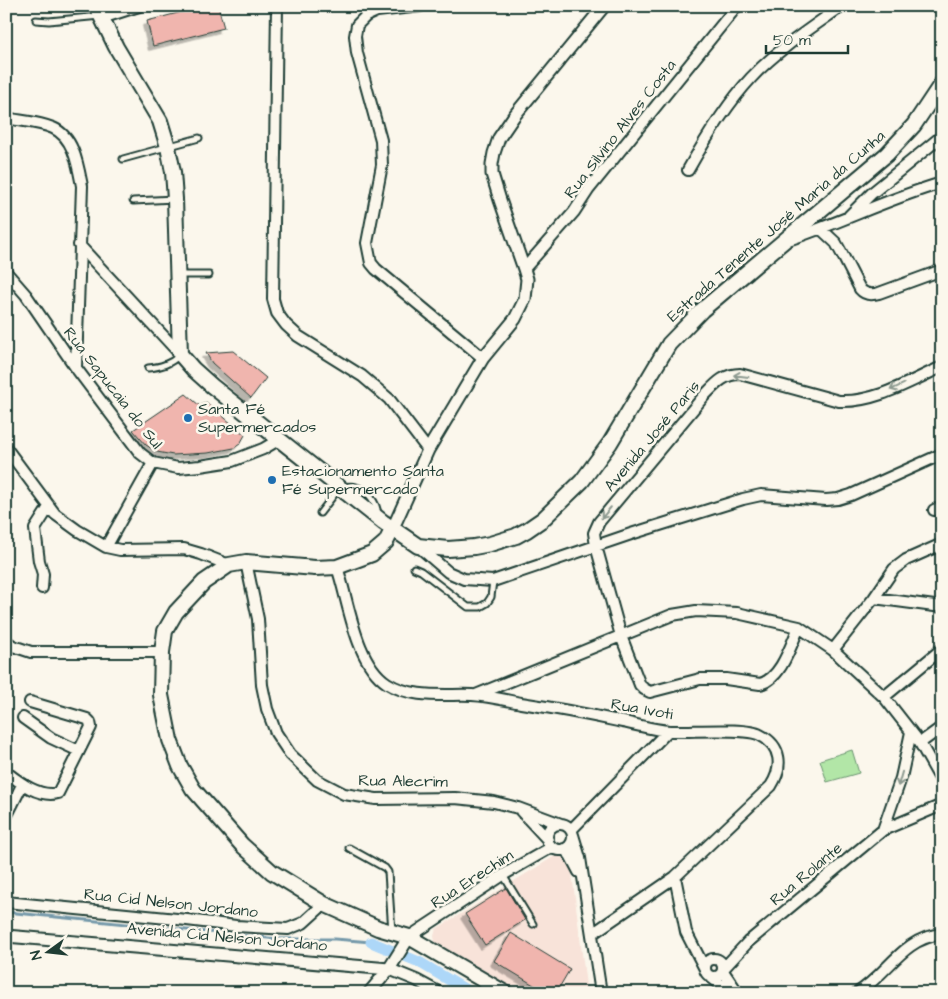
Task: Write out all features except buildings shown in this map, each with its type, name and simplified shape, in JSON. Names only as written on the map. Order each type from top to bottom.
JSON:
[{"type":"main road","points":[[98,11],[116,47],[160,121],[168,147],[173,172],[175,199],[180,354],[212,386],[378,518],[418,546]]},
{"type":"main road","name":"Estrada Tenente José Maria da Cunha","points":[[418,546],[448,549],[490,544],[516,536],[544,519],[582,481],[593,466],[610,442],[660,358],[678,333],[702,310],[887,154],[914,124],[942,83]]},
{"type":"main road","points":[[393,528],[386,542],[372,554],[337,567],[315,568],[246,562],[229,566],[204,582],[176,612],[165,631],[162,652],[161,695],[170,740],[180,766],[193,789],[242,846],[272,872],[324,904],[378,928],[392,932],[406,942],[505,993]]},
{"type":"street","points":[[98,11],[111,15],[139,6]]},
{"type":"street","points":[[277,6],[273,299],[277,313],[298,336],[362,376],[389,399],[428,450]]},
{"type":"street","points":[[420,6],[377,11],[366,16],[357,25],[354,36],[356,53],[381,140],[383,154],[367,243],[368,254],[376,269],[483,358]]},
{"type":"street","points":[[393,528],[428,450],[483,358],[516,319],[526,300],[527,279],[495,183],[492,164],[499,138],[514,116],[604,6]]},
{"type":"street","name":"Rua Silvino Alves Costa","points":[[524,269],[574,212],[589,189],[737,6]]},
{"type":"street","points":[[688,170],[703,143],[751,77],[796,39],[842,6]]},
{"type":"street","points":[[6,118],[54,128],[72,148],[77,160],[82,186],[76,368]]},
{"type":"street","points":[[846,219],[872,193],[942,136]]},
{"type":"street","points":[[785,241],[942,183]]},
{"type":"street","points":[[821,229],[836,243],[860,289],[865,293],[871,295],[879,293],[942,270]]},
{"type":"street","points":[[79,244],[180,354]]},
{"type":"street","name":"Rua Sapucaia do Sul","points":[[6,272],[26,295],[76,368],[140,453],[153,463],[178,468],[232,461],[263,449],[280,439]]},
{"type":"street","name":"Avenida José Paris","points":[[596,546],[594,533],[599,522],[704,396],[722,378],[740,374],[839,401],[851,402],[866,399],[942,367]]},
{"type":"street","points":[[6,448],[49,507],[67,523],[106,547],[120,550],[184,550],[201,554],[229,566]]},
{"type":"street","points":[[418,546],[448,572],[464,579],[492,582],[743,498],[761,495],[826,500],[838,499],[942,454]]},
{"type":"street","points":[[106,547],[153,463]]},
{"type":"street","points":[[42,588],[43,574],[39,561],[35,529],[49,507]]},
{"type":"street","points":[[833,650],[894,569],[906,560],[942,544]]},
{"type":"street","points":[[596,546],[621,636],[640,685],[650,692],[700,679],[720,678],[760,684],[765,683],[773,678],[779,669],[799,627]]},
{"type":"street","name":"Rua Alecrim","points":[[246,562],[258,619],[262,685],[267,709],[276,733],[290,754],[317,780],[344,794],[376,799],[473,799],[494,802],[518,808],[562,824]]},
{"type":"street","name":"Rua Ivoti","points":[[337,567],[363,653],[376,673],[387,683],[404,691],[427,694],[475,695],[582,713],[668,731],[739,731],[759,733],[774,746],[779,766],[777,776],[771,786],[675,877],[592,934]]},
{"type":"street","points":[[874,598],[942,607]]},
{"type":"street","points":[[475,695],[672,615],[696,611],[737,613],[799,627],[833,650],[884,697],[920,744],[942,782]]},
{"type":"street","points":[[6,641],[13,646],[31,652],[162,652]]},
{"type":"street","points":[[884,697],[942,650]]},
{"type":"street","points":[[6,772],[22,785],[46,794],[58,793],[91,727],[87,719],[30,702]]},
{"type":"street","points":[[23,718],[51,738],[79,751]]},
{"type":"street","points":[[920,744],[942,728]]},
{"type":"street","points":[[518,808],[550,844],[560,850],[564,849],[570,845],[572,832],[668,731]]},
{"type":"street","points":[[882,830],[901,778],[911,732]]},
{"type":"street","points":[[6,817],[22,785]]},
{"type":"street","points":[[882,830],[942,805]]},
{"type":"street","points":[[550,844],[547,836],[550,828],[557,824],[567,826],[572,832],[580,858],[602,993]]},
{"type":"street","name":"Rua Rolante","points":[[724,969],[748,942],[882,830]]},
{"type":"street","name":"Rua Erechim","points":[[406,942],[550,844]]},
{"type":"street","points":[[564,849],[570,854],[582,878]]},
{"type":"street","points":[[675,877],[686,932],[708,973],[731,993]]},
{"type":"street","name":"Rua Cid Nelson Jordano","points":[[6,902],[236,926],[288,929],[303,923],[324,904]]},
{"type":"street","points":[[857,993],[911,944],[929,935],[942,934]]},
{"type":"street","name":"Avenida Cid Nelson Jordano","points":[[6,936],[392,965],[440,993]]},
{"type":"street","points":[[369,993],[392,965],[406,942]]},
{"type":"street","points":[[692,942],[706,954],[722,962],[738,993]]},
{"type":"street","name":"Rua Rolante","points":[[716,958],[748,942]]},
{"type":"street","points":[[708,973],[706,963],[716,958]]},
{"type":"street","points":[[708,973],[717,977],[724,969]]},
{"type":"lane","points":[[36,20],[49,21],[98,11]]},
{"type":"lane","points":[[123,159],[199,138]]},
{"type":"lane","points":[[133,201],[175,199]]},
{"type":"lane","points":[[178,275],[209,275]]},
{"type":"lane","points":[[148,368],[160,367],[172,362],[180,354]]},
{"type":"lane","points":[[320,513],[340,487]]},
{"type":"lane","points":[[414,568],[421,571],[468,607],[480,607],[487,603],[491,597],[492,582]]},
{"type":"lane","points":[[349,848],[385,868],[388,872],[392,932]]},
{"type":"lane","points":[[503,875],[533,924]]},
{"type":"shaded area","points":[[28,6],[86,6],[87,9],[77,12],[58,13]]},
{"type":"shaded area","points":[[555,856],[566,859],[571,866],[587,993],[522,993],[435,942],[436,929]]},
{"type":"green space","points":[[852,750],[859,773],[827,782],[820,760]]},
{"type":"waterway","points":[[6,912],[278,939],[335,939],[371,942]]},
{"type":"waterway","points":[[371,942],[419,962],[471,993]]},
{"type":"place","name":"Santa Fé Supermercados","points":[[188,418]]},
{"type":"place","name":"Estacionamento Santa Fé Supermercado","points":[[272,480]]}]
